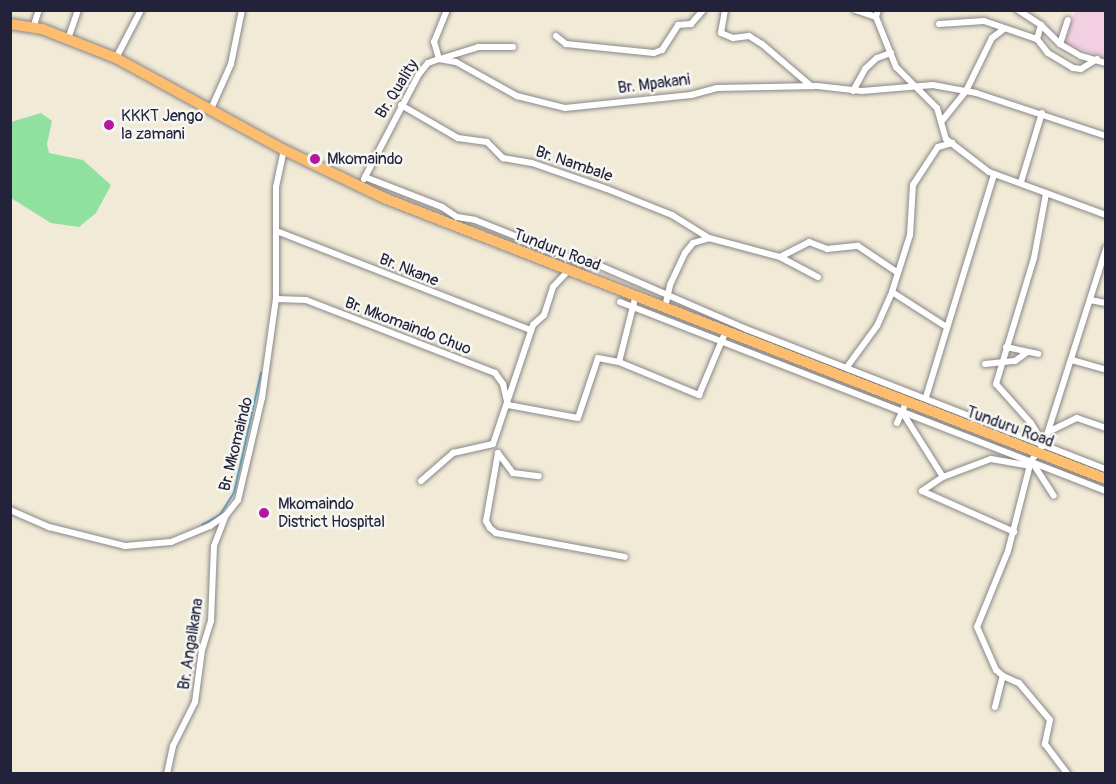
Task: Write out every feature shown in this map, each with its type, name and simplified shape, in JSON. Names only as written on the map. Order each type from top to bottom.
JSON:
[{"type":"highway","name":"Tunduru Road","points":[[10,24],[69,39],[116,58],[284,150],[570,270],[636,295],[904,408],[1106,479]]},
{"type":"street","points":[[33,28],[39,10]]},
{"type":"street","points":[[69,39],[78,10]]},
{"type":"street","points":[[116,58],[141,10]]},
{"type":"street","points":[[211,109],[231,64],[242,10]]},
{"type":"street","name":"Br. Quality","points":[[363,182],[401,105],[428,63],[439,59],[434,42],[447,10]]},
{"type":"street","points":[[556,36],[566,44],[654,54],[662,50],[678,25],[691,24],[703,10]]},
{"type":"street","points":[[725,10],[721,33],[734,38],[749,36],[762,44],[811,86]]},
{"type":"street","points":[[847,367],[877,326],[892,291],[910,235],[914,185],[938,147],[942,132],[937,108],[918,87],[906,79],[891,53],[877,14],[855,10]]},
{"type":"street","points":[[1018,10],[1041,25],[1060,44],[1081,56],[1097,58],[1106,63]]},
{"type":"street","points":[[1060,44],[1068,20]]},
{"type":"street","points":[[939,24],[984,21],[1037,39],[1048,53],[1073,68],[1081,69],[1097,58]]},
{"type":"street","points":[[1037,39],[1041,25]]},
{"type":"street","points":[[941,122],[966,91],[992,38],[1004,29]]},
{"type":"street","points":[[439,59],[478,47],[513,47]]},
{"type":"street","points":[[853,91],[865,69],[877,58],[891,53]]},
{"type":"street","name":"Br. Mpakani","points":[[439,59],[456,62],[517,96],[565,108],[691,95],[717,88],[811,86],[853,91],[918,87],[966,91],[1042,113],[1106,136]]},
{"type":"street","name":"Br. Nambale","points":[[401,105],[458,138],[487,142],[503,158],[532,163],[607,189],[672,215],[709,238],[780,257],[818,278]]},
{"type":"street","points":[[1021,182],[1042,113]]},
{"type":"street","points":[[942,132],[952,143],[993,174],[1021,182],[1046,194],[1106,215]]},
{"type":"street","points":[[938,147],[952,143]]},
{"type":"street","name":"Br. Mkomaindo","points":[[10,510],[49,527],[125,546],[171,542],[226,515],[238,500],[262,398],[276,299],[279,232],[276,187],[284,150]]},
{"type":"street","points":[[926,397],[945,326],[993,174]]},
{"type":"street","points":[[363,182],[442,207],[457,217],[475,220],[585,264],[596,264],[668,296],[926,397],[1106,491]]},
{"type":"street","points":[[1046,194],[1034,258],[1006,347],[997,388],[1031,423],[1036,456],[1054,496]]},
{"type":"street","name":"Br. Nkane","points":[[279,232],[531,330]]},
{"type":"street","points":[[665,307],[685,254],[693,243],[709,238]]},
{"type":"street","points":[[780,257],[809,242],[827,249],[858,246],[898,273]]},
{"type":"street","points":[[1068,774],[1045,744],[1050,720],[1019,682],[1002,676],[996,670],[977,627],[1014,532],[1036,456],[1047,433],[1072,360],[1106,248]]},
{"type":"street","points":[[539,476],[513,473],[493,444],[531,330],[544,315],[553,287],[570,270]]},
{"type":"street","points":[[892,291],[945,326]]},
{"type":"street","points":[[620,362],[636,295]]},
{"type":"street","name":"Br. Mkomaindo Chuo","points":[[276,299],[306,300],[495,373],[503,384],[507,405]]},
{"type":"street","points":[[1090,300],[1106,303]]},
{"type":"street","points":[[620,302],[722,344],[904,408],[943,477]]},
{"type":"street","points":[[507,405],[578,418],[598,358],[620,362],[699,395],[725,333]]},
{"type":"street","points":[[1006,347],[1038,354]]},
{"type":"street","points":[[984,364],[1015,361],[1026,353]]},
{"type":"street","points":[[1072,360],[1106,370]]},
{"type":"street","points":[[897,423],[904,408]]},
{"type":"street","points":[[1047,433],[1077,418],[1106,428]]},
{"type":"street","points":[[421,480],[453,453],[493,444]]},
{"type":"street","points":[[498,453],[486,521],[496,533],[625,557]]},
{"type":"street","points":[[1014,532],[922,491],[943,477],[991,459],[1036,456],[1106,469]]},
{"type":"street","name":"Br. Angalikana","points":[[167,774],[173,746],[195,702],[202,650],[211,621],[214,546],[226,515]]},
{"type":"street","points":[[995,707],[1002,676]]},
{"type":"shaded area","points":[[1075,11],[1105,11],[1105,58],[1065,43]]},
{"type":"green space","points":[[41,113],[52,121],[47,144],[49,153],[83,160],[111,185],[96,213],[79,227],[51,223],[11,198],[11,122]]},
{"type":"waterway","points":[[202,525],[220,515],[234,493],[261,373]]},
{"type":"place","name":"KKKT Jengo la zamani","points":[[109,125]]},
{"type":"place","name":"Mkomaindo","points":[[315,159]]},
{"type":"place","name":"Mkomaindo District Hospital","points":[[264,513]]}]
